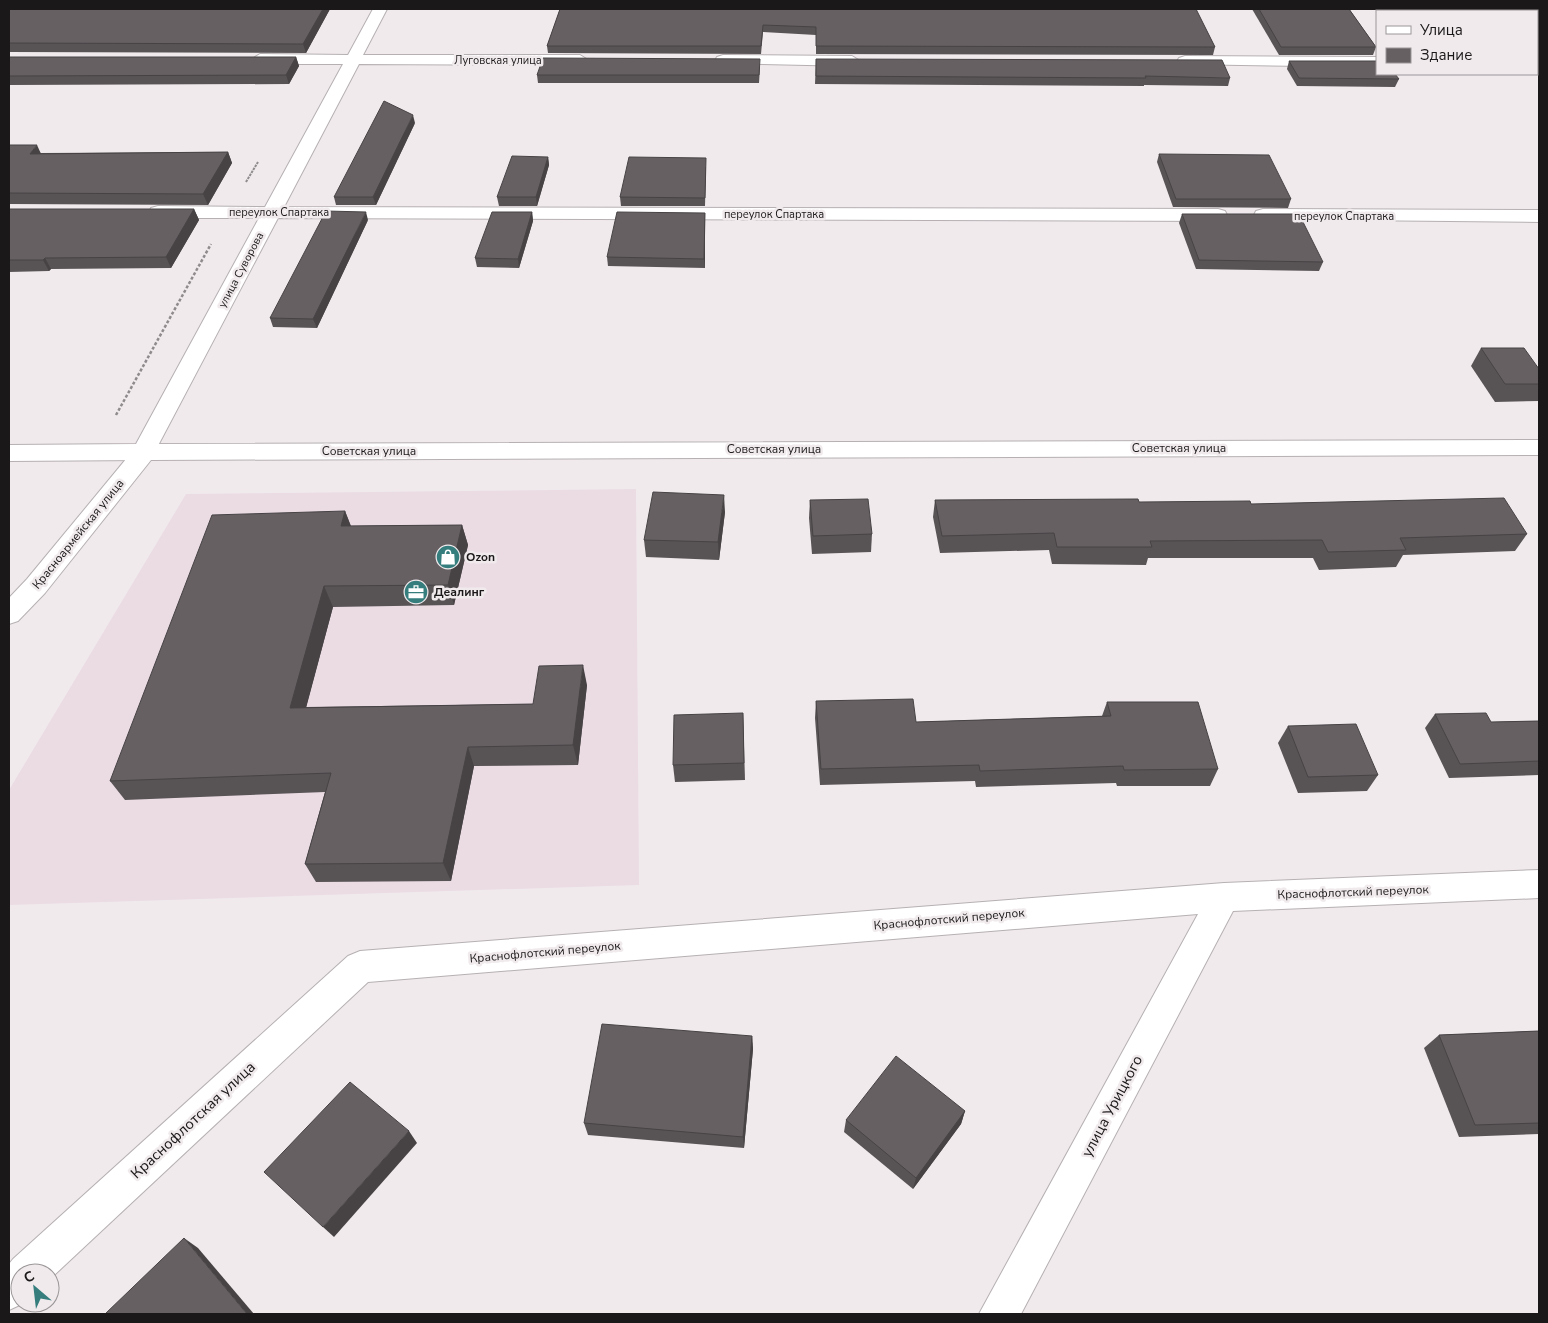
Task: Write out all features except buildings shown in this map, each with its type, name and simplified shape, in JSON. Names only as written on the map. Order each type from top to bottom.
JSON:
[{"type":"street","name":"улица Суворова","points":[[144,452],[380,9]]},
{"type":"street","name":"Луговская улица","points":[[242,59],[594,60]]},
{"type":"street","points":[[703,60],[871,60]]},
{"type":"street","points":[[1169,61],[1376,62]]},
{"type":"street","name":"переулок Спартака","points":[[138,212],[1539,216]]},
{"type":"street","name":"Советская улица","points":[[9,452],[1539,447]]},
{"type":"street","name":"Красноармейская улица","points":[[9,614],[36,586],[144,452]]},
{"type":"street","name":"Краснофлотский переулок","points":[[360,967],[1224,897],[1539,884]]},
{"type":"street","name":"улица Урицкого","points":[[999,1314],[1224,897]]},
{"type":"street","name":"Краснофлотская улица","points":[[38,1263],[360,967]]},
{"type":"shaded area","points":[[636,489],[639,885],[9,905],[9,790],[186,494]]},
{"type":"place","name":"Ozon","points":[[448,557]]},
{"type":"place","name":"Деалинг","points":[[416,592]]}]
